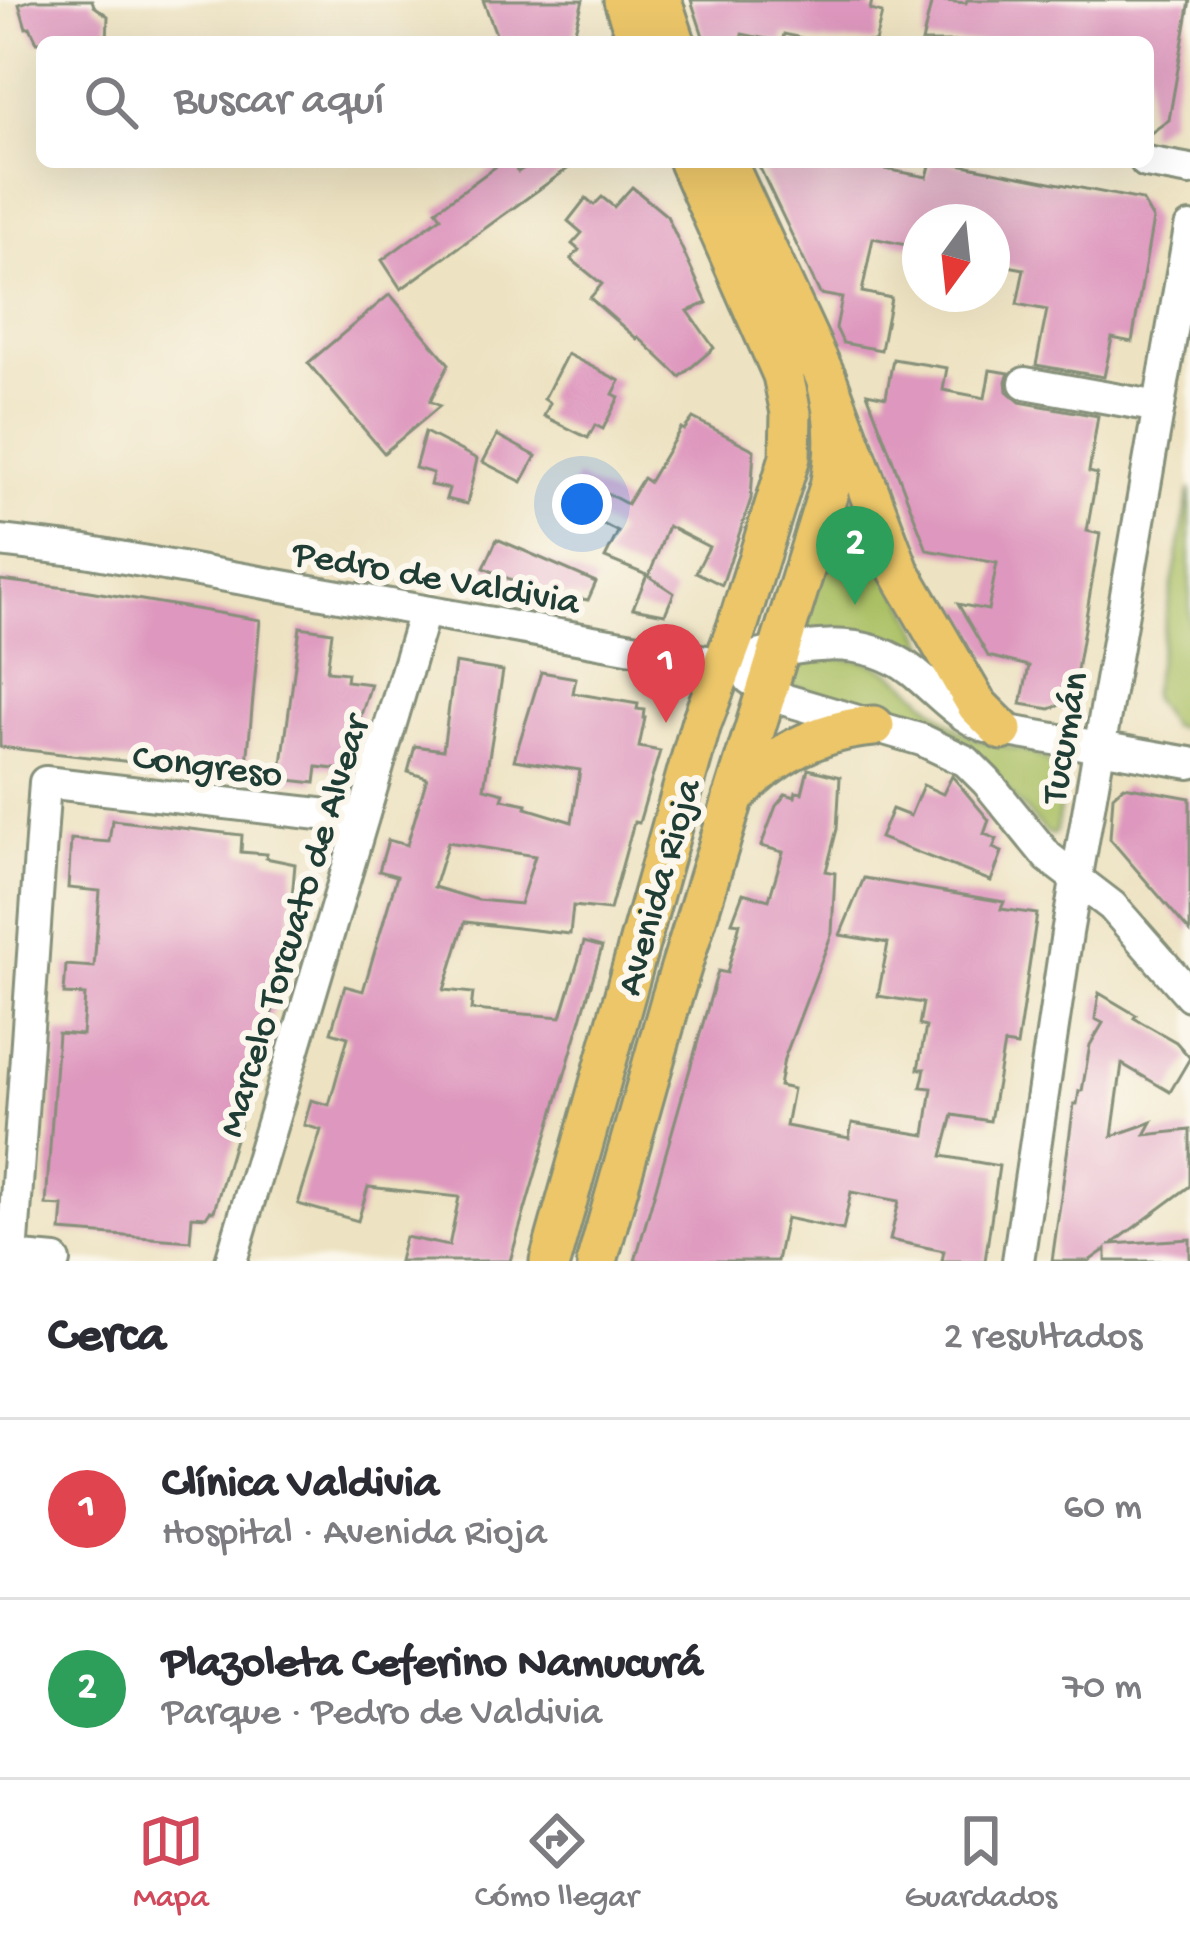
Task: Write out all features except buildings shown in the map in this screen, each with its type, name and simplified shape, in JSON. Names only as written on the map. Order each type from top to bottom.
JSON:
[{"type":"main road","points":[[624,0],[636,36]]},
{"type":"main road","points":[[662,0],[673,36]]},
{"type":"main road","name":"Avenida Rioja","points":[[550,1261],[701,724],[790,457],[791,413],[782,375],[691,168]]},
{"type":"main road","points":[[729,168],[826,378],[899,571],[977,705],[1002,730]]},
{"type":"main road","name":"Avenida Rioja","points":[[597,1261],[632,1131],[833,473],[835,424],[826,378]]},
{"type":"main road","points":[[733,798],[758,773],[794,749],[820,736],[874,726]]},
{"type":"street","points":[[1154,163],[1190,170]]},
{"type":"street","name":"Tucumán","points":[[1018,1261],[1076,879],[1190,228]]},
{"type":"street","points":[[1025,383],[1159,407]]},
{"type":"street","name":"Pedro de Valdivia","points":[[0,541],[85,551],[723,664],[773,670],[836,645],[873,650],[907,667],[968,719],[986,727],[1190,763]]},
{"type":"street","name":"Marcelo Torcuato de Alvear","points":[[231,1261],[424,612]]},
{"type":"street","points":[[773,670],[786,700],[931,743],[966,761],[1048,857],[1112,906],[1190,995]]},
{"type":"street","name":"Congreso","points":[[6,1257],[45,782],[362,819]]},
{"type":"street","points":[[6,1257],[56,1261]]},
{"type":"green space","points":[[845,482],[943,677],[875,636],[801,632]]},
{"type":"green space","points":[[1190,489],[1190,729],[1171,726],[1151,697]]},
{"type":"green space","points":[[835,658],[887,670],[962,732],[1048,761],[1059,775],[1062,790],[1053,835],[959,741],[790,685],[787,680],[791,663]]},
{"type":"place","name":"Plazoleta Ceferino Namucurá","points":[[855,605]]},
{"type":"place","name":"Clínica Valdivia","points":[[666,723]]}]
